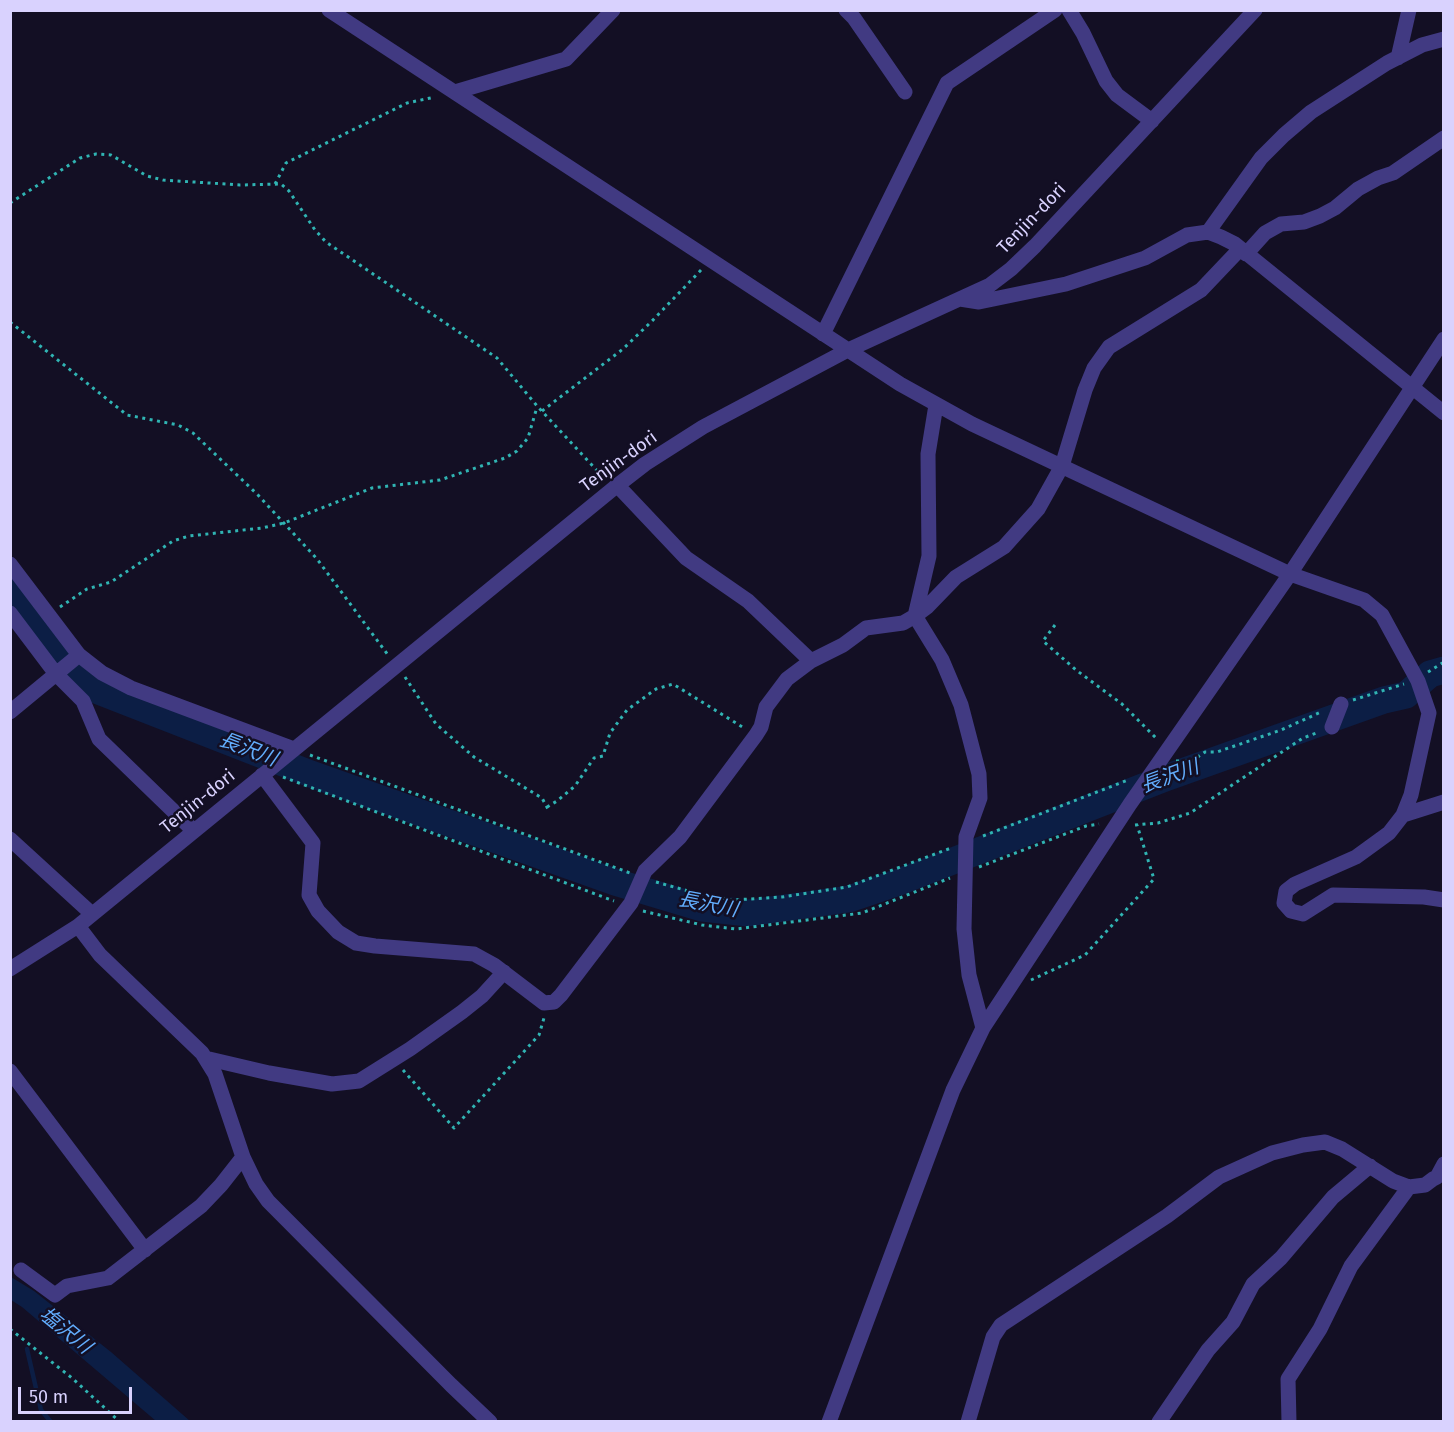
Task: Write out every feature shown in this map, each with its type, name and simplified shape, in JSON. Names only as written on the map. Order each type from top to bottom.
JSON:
[{"type":"street","points":[[329,10],[823,334],[936,405],[1290,574],[1364,600],[1382,615],[1419,685],[1429,713],[1411,795],[1403,815],[1389,833],[1356,857],[1295,884],[1286,891],[1284,903],[1291,910],[1303,914],[1333,895],[1424,897],[1443,900]]},
{"type":"street","points":[[455,92],[566,59],[613,10]]},
{"type":"street","points":[[846,10],[906,92]]},
{"type":"street","points":[[823,334],[947,83],[1054,10]]},
{"type":"street","points":[[1069,10],[1106,81],[1117,95],[1152,121]]},
{"type":"street","name":"Tenjin-dori","points":[[10,969],[78,926],[615,486],[645,464],[703,427],[848,350],[990,285],[1011,269],[1255,10]]},
{"type":"street","points":[[1398,58],[1409,10]]},
{"type":"street","points":[[1208,232],[1262,158],[1311,112],[1398,58],[1422,45],[1443,39]]},
{"type":"street","points":[[266,772],[313,843],[309,895],[318,911],[338,932],[356,943],[474,954],[504,972],[544,1003],[554,1002],[629,905],[645,871],[680,837],[756,735],[761,727],[766,707],[787,679],[811,661],[843,645],[866,628],[903,622],[915,616],[956,577],[1004,547],[1038,508],[1062,466],[1094,368],[1109,347],[1201,290],[1265,233],[1281,224],[1304,222],[1335,208],[1358,189],[1393,173],[1443,138]]},
{"type":"street","points":[[960,299],[979,302],[1066,284],[1145,258],[1187,234],[1208,232],[1221,237],[1243,252],[1443,413]]},
{"type":"street","points":[[829,1422],[953,1090],[982,1028],[1119,819],[1290,574],[1443,339]]},
{"type":"street","points":[[936,405],[928,454],[929,556],[915,616],[946,669],[961,705],[979,774],[980,798],[966,843],[964,929],[968,963],[982,1028]]},
{"type":"street","points":[[615,486],[686,558],[748,601],[811,661]]},
{"type":"street","points":[[10,564],[79,656],[102,673],[131,688],[294,749]]},
{"type":"street","points":[[10,613],[56,674],[83,701],[99,739],[194,831]]},
{"type":"street","points":[[10,712],[79,656]]},
{"type":"street","points":[[1332,727],[1341,704]]},
{"type":"street","points":[[1403,815],[1443,802]]},
{"type":"street","points":[[10,839],[92,914]]},
{"type":"street","points":[[78,926],[100,955],[205,1058],[215,1074],[243,1157],[256,1184],[268,1201],[490,1422]]},
{"type":"street","points":[[205,1058],[269,1073],[332,1084],[359,1080],[462,1012],[482,996],[504,972]]},
{"type":"street","points":[[10,1071],[145,1250]]},
{"type":"street","points":[[968,1422],[993,1337],[1001,1325],[1167,1216],[1219,1177],[1272,1153],[1303,1144],[1325,1142],[1342,1149],[1393,1181],[1409,1187],[1425,1185],[1437,1177],[1443,1164]]},
{"type":"street","points":[[21,1270],[55,1294],[67,1286],[108,1278],[201,1206],[243,1157]]},
{"type":"street","points":[[1159,1422],[1208,1350],[1233,1322],[1253,1284],[1281,1258],[1333,1197],[1370,1166]]},
{"type":"street","points":[[1433,1179],[1443,1192]]},
{"type":"street","points":[[1289,1422],[1288,1379],[1320,1329],[1351,1266],[1409,1187]]},
{"type":"path","points":[[274,184],[286,163],[373,118],[407,103],[455,92]]},
{"type":"path","points":[[10,202],[80,158],[96,154],[111,155],[147,176],[163,180],[240,185],[281,184],[289,191],[315,230],[326,242],[497,358],[538,407],[615,486]]},
{"type":"path","points":[[542,411],[623,349],[710,260]]},
{"type":"path","points":[[10,322],[127,415],[178,425],[193,433],[258,495],[317,559],[436,724],[474,757],[542,798],[548,809],[575,786],[594,758],[603,756],[610,733],[627,710],[656,689],[673,684],[756,735]]},
{"type":"path","points":[[49,615],[87,589],[111,582],[173,541],[189,536],[262,528],[284,523],[372,488],[440,480],[505,458],[517,451],[528,438],[538,407]]},
{"type":"path","points":[[1055,625],[1043,640],[1076,670],[1122,704],[1159,761]]},
{"type":"path","points":[[294,749],[642,878],[699,894],[733,900],[782,897],[847,887],[1121,782],[1159,761],[1192,761],[1205,752],[1217,752],[1281,730],[1341,704],[1419,685],[1443,662]]},
{"type":"path","points":[[266,772],[629,905],[702,925],[736,929],[862,913],[965,869],[1086,826],[1119,819],[1137,825],[1158,823],[1190,813],[1303,738],[1332,727]]},
{"type":"path","points":[[1011,983],[1036,979],[1085,955],[1154,879],[1137,825]]},
{"type":"path","points":[[393,1059],[454,1128],[539,1035],[547,1002]]},
{"type":"path","points":[[10,1329],[72,1378],[120,1422]]},
{"type":"water","name":"塩沢川","points":[[11,1277],[34,1291],[111,1352],[190,1421],[156,1421],[11,1300]]},
{"type":"waterway","name":"長沢川","points":[[10,591],[55,652],[88,687],[311,774],[615,882],[702,908],[748,913],[849,899],[899,882],[1168,777],[1384,700],[1406,695],[1430,674],[1444,670]]},
{"type":"waterway","points":[[27,1349],[41,1410],[51,1422]]}]
